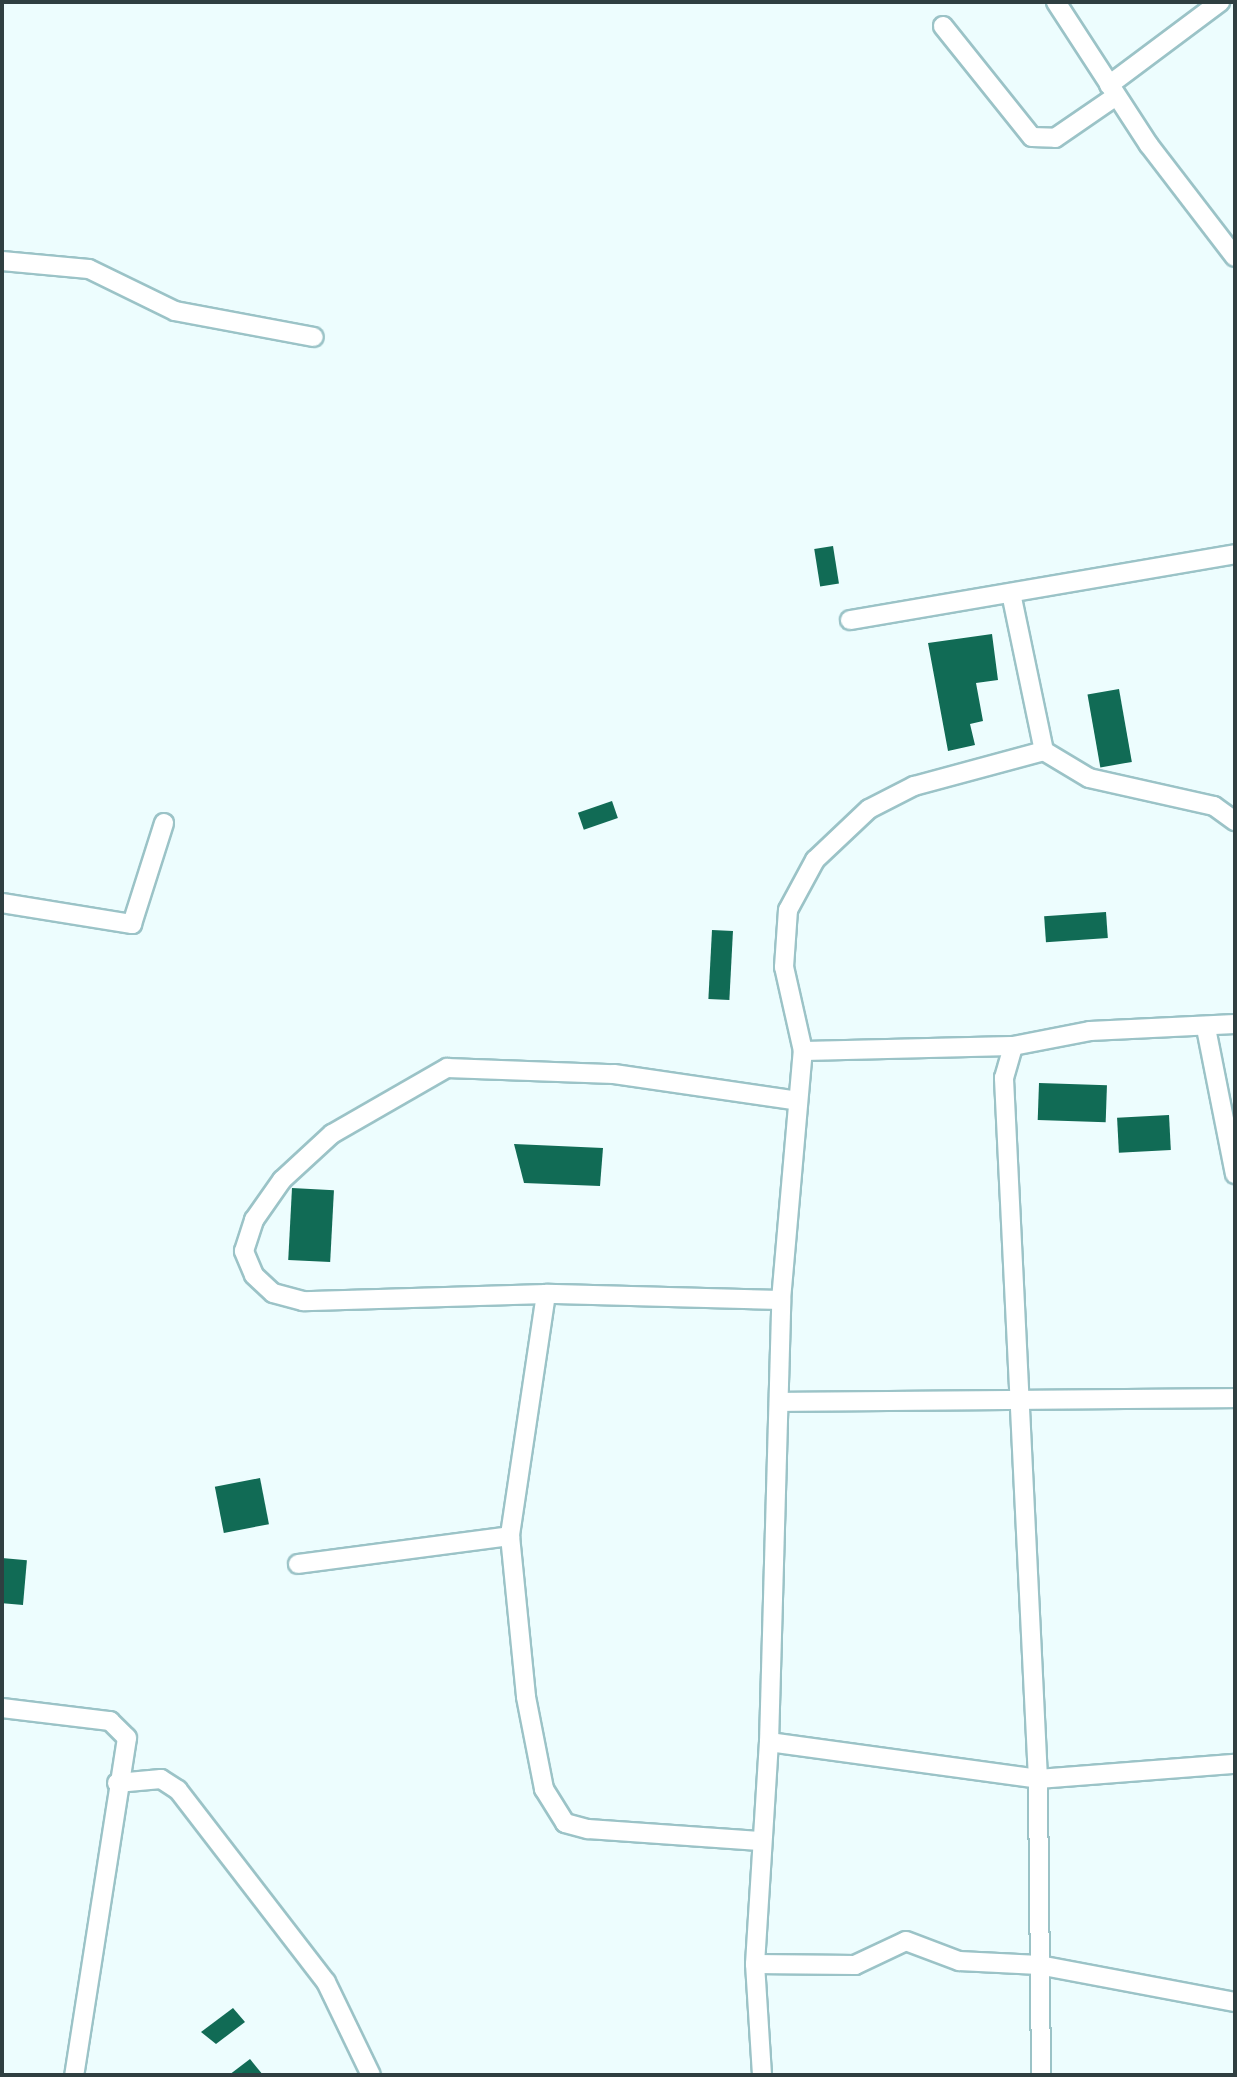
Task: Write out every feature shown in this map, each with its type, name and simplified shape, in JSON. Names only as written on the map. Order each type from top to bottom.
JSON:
[{"type":"street","points":[[1056,2],[1112,91],[1235,257]]},
{"type":"street","points":[[943,26],[1032,137],[1055,138],[1220,2]]},
{"type":"street","points":[[2,261],[89,269],[175,311],[314,337]]},
{"type":"street","points":[[850,620],[1235,554]]},
{"type":"street","points":[[1011,593],[1044,751]]},
{"type":"street","points":[[762,2075],[755,1964],[760,1841],[769,1742],[781,1300],[793,1100],[803,1051],[784,967],[788,910],[815,860],[869,809],[914,786],[1044,751],[1089,778],[1214,806],[1235,821]]},
{"type":"street","points":[[2,903],[132,924],[164,823]]},
{"type":"street","points":[[803,1051],[1013,1046],[1090,1031],[1206,1028],[1235,1024]]},
{"type":"street","points":[[1206,1028],[1235,1174]]},
{"type":"street","points":[[1013,1046],[1004,1078],[1006,1225],[1022,1399],[1038,1779],[1041,2075]]},
{"type":"street","points":[[781,1300],[546,1294],[303,1301],[273,1293],[254,1275],[244,1251],[254,1220],[282,1180],[332,1134],[447,1068],[614,1074],[793,1100]]},
{"type":"street","points":[[546,1294],[510,1536],[526,1697],[553,1812],[588,1829],[760,1841]]},
{"type":"street","points":[[779,1402],[1235,1398]]},
{"type":"street","points":[[298,1564],[510,1536]]},
{"type":"street","points":[[2,1708],[119,1724],[127,1738],[117,1783],[74,2075]]},
{"type":"street","points":[[769,1742],[1038,1779],[1235,1764]]},
{"type":"street","points":[[117,1783],[161,1779],[178,1790],[326,1982],[371,2075]]},
{"type":"street","points":[[755,1964],[855,1965],[906,1941],[959,1961],[1039,1965],[1235,2002]]},
{"type":"building","points":[[833,546],[839,584],[820,587],[814,549]]},
{"type":"building","points":[[992,634],[998,680],[976,683],[983,721],[970,724],[975,745],[948,751],[928,643]]},
{"type":"building","points":[[1119,689],[1132,762],[1100,767],[1087,695]]},
{"type":"building","points":[[612,801],[618,818],[584,830],[578,813]]},
{"type":"building","points":[[1106,912],[1108,938],[1046,942],[1044,916]]},
{"type":"building","points":[[712,930],[733,931],[729,1000],[708,999]]},
{"type":"building","points":[[1039,1083],[1107,1085],[1106,1122],[1038,1120]]},
{"type":"building","points":[[1169,1115],[1171,1150],[1119,1153],[1117,1118]]},
{"type":"building","points":[[514,1144],[603,1148],[600,1186],[524,1183]]},
{"type":"building","points":[[292,1188],[334,1190],[330,1262],[288,1260]]},
{"type":"building","points":[[260,1478],[269,1524],[224,1533],[215,1487]]},
{"type":"building","points":[[2,1558],[27,1560],[23,1605],[2,1603]]},
{"type":"building","points":[[233,2008],[245,2022],[216,2044],[201,2032]]},
{"type":"building","points":[[250,2059],[263,2075],[229,2075]]}]
